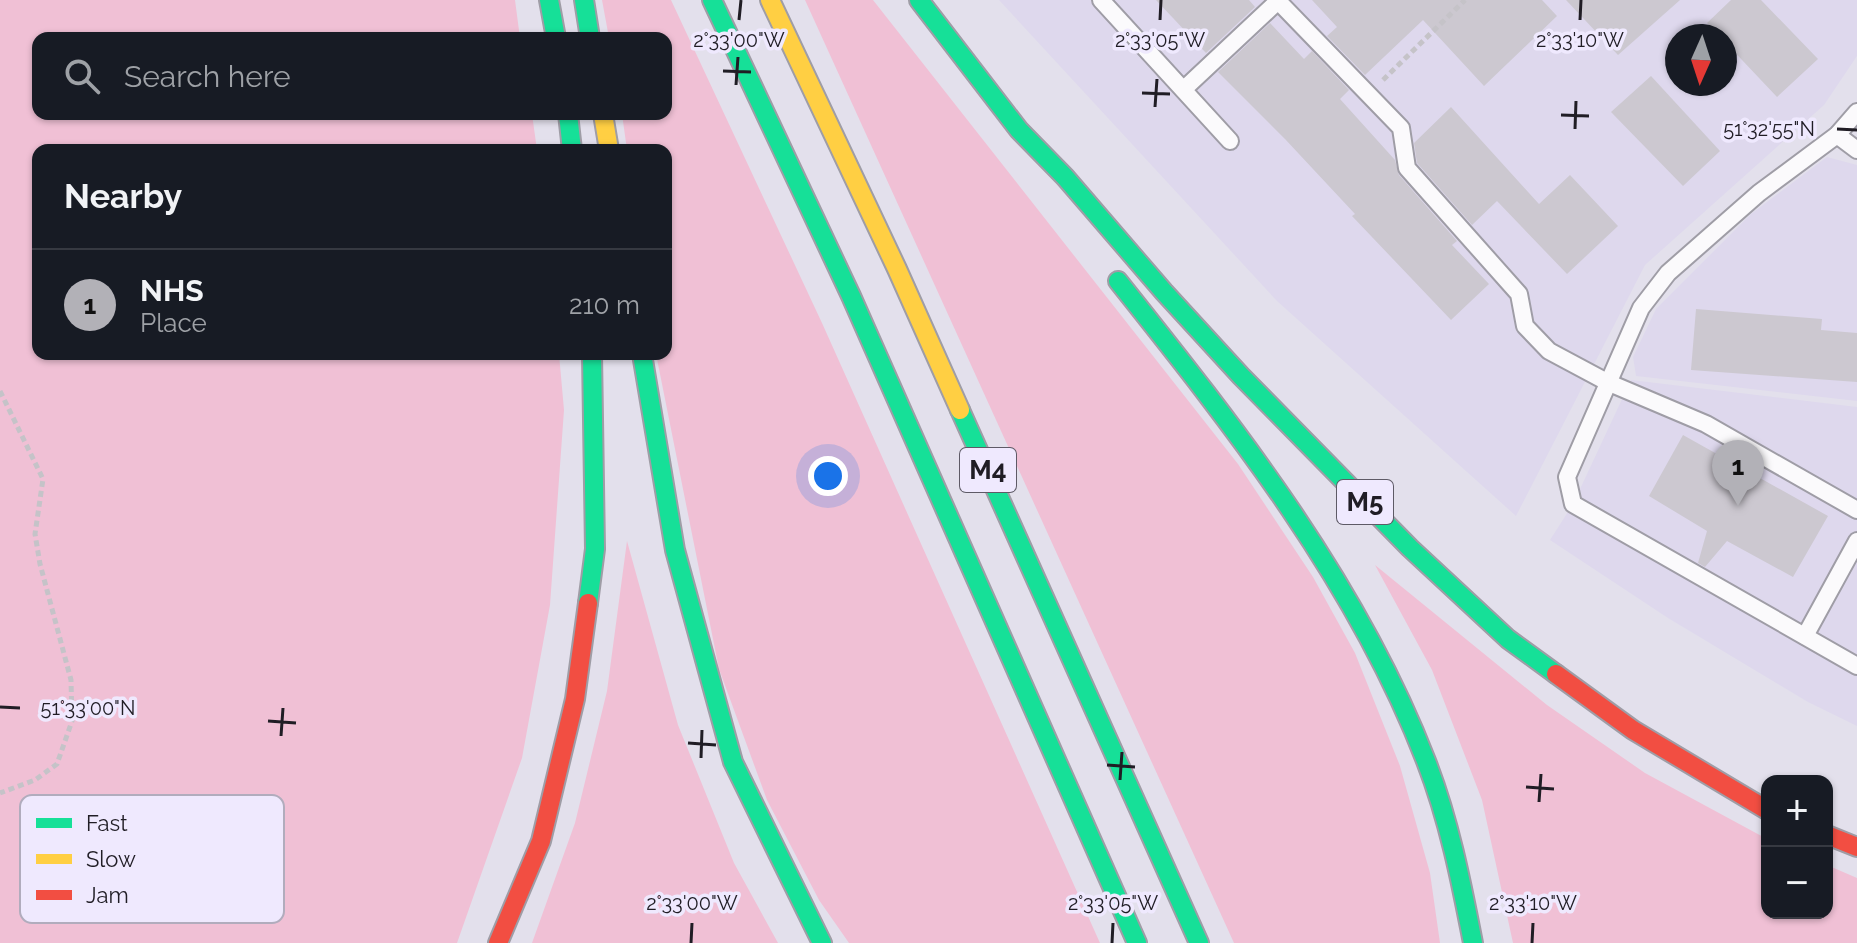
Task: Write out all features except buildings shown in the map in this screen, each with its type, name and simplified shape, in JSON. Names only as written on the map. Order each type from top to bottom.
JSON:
[{"type":"highway","points":[[549,0],[555,32]]},
{"type":"highway","points":[[584,0],[589,32]]},
{"type":"highway","name":"M4","points":[[712,0],[851,296],[1137,943]]},
{"type":"highway","name":"M4","points":[[770,0],[897,269],[1199,943]]},
{"type":"highway","name":"M5","points":[[919,0],[1019,130],[1065,177],[1164,292],[1241,376],[1410,548],[1508,639],[1633,730],[1761,806]]},
{"type":"highway","points":[[569,120],[571,144]]},
{"type":"highway","points":[[604,120],[608,144]]},
{"type":"highway","name":"M5","points":[[1019,130],[1042,181]]},
{"type":"highway","name":"M5","points":[[1104,263],[1229,422],[1309,537],[1384,666],[1440,799],[1468,903],[1473,943]]},
{"type":"highway","points":[[498,943],[541,841],[575,699],[595,549],[592,360]]},
{"type":"highway","points":[[643,360],[675,550],[733,762],[822,943]]},
{"type":"highway","points":[[1833,837],[1857,847]]},
{"type":"lane","points":[[1101,0],[1230,141]]},
{"type":"lane","points":[[1184,89],[1278,1],[1401,128],[1407,168],[1519,294],[1525,326],[1549,351],[1607,382],[1706,424],[1857,510]]},
{"type":"lane","points":[[1857,112],[1837,135],[1759,193],[1668,273],[1641,308],[1567,477],[1573,504],[1857,666]]},
{"type":"lane","points":[[1837,135],[1857,150]]},
{"type":"lane","points":[[1805,636],[1857,541]]},
{"type":"path","points":[[1369,94],[1465,0]]},
{"type":"path","points":[[0,391],[43,479],[35,534],[71,680],[72,721],[57,764],[35,780],[0,793]]},
{"type":"shaded area","points":[[0,0],[515,0],[519,32],[32,32],[32,120],[533,120],[536,144],[32,144],[32,360],[560,360],[564,410],[550,605],[522,758],[457,943],[0,943]]},
{"type":"shaded area","points":[[602,0],[671,0],[822,323],[1100,943],[849,943],[819,900],[767,800],[719,669],[657,360],[672,360],[672,144],[626,144],[623,120],[672,120],[672,32],[608,32]]},
{"type":"shaded area","points":[[805,0],[873,0],[1238,464],[1313,577],[1355,653],[1400,766],[1430,873],[1440,943],[1234,943]]},
{"type":"shaded area","points":[[999,0],[1857,0],[1857,56],[1824,105],[1645,265],[1516,516],[1277,301]]},
{"type":"shaded area","points":[[1827,157],[1857,165],[1857,401],[1636,376],[1633,357],[1656,309],[1751,214]]},
{"type":"shaded area","points":[[1631,380],[1857,407],[1857,726],[1808,702],[1668,618],[1550,540],[1573,504]]},
{"type":"shaded area","points":[[627,541],[678,725],[734,863],[778,943],[532,943],[575,823],[607,691]]},
{"type":"shaded area","points":[[1375,565],[1547,705],[1645,773],[1761,836],[1761,919],[1833,919],[1833,868],[1857,878],[1857,943],[1513,943],[1482,800],[1432,670]]},
{"type":"traffic: fast","points":[[549,0],[555,32]]},
{"type":"traffic: fast","points":[[584,0],[589,32]]},
{"type":"traffic: fast","points":[[712,0],[851,296],[1137,943]]},
{"type":"traffic: fast","points":[[919,0],[1019,130],[1065,177],[1241,376],[1410,548],[1508,639],[1556,674]]},
{"type":"traffic: fast","points":[[569,120],[571,144]]},
{"type":"traffic: fast","points":[[1118,281],[1206,393],[1290,509],[1365,631],[1398,695],[1434,783],[1454,851],[1473,943]]},
{"type":"traffic: fast","points":[[588,603],[595,549],[592,360]]},
{"type":"traffic: fast","points":[[643,360],[675,550],[733,762],[822,943]]},
{"type":"traffic: fast","points":[[960,410],[1199,943]]},
{"type":"traffic: slow","points":[[770,0],[960,410]]},
{"type":"traffic: slow","points":[[604,120],[608,144]]},
{"type":"traffic: jam","points":[[498,943],[541,841],[575,699],[588,603]]},
{"type":"traffic: jam","points":[[1556,674],[1633,730],[1761,806]]},
{"type":"traffic: jam","points":[[1833,837],[1857,847]]},
{"type":"place","name":"NHS","points":[[1738,506]]}]
